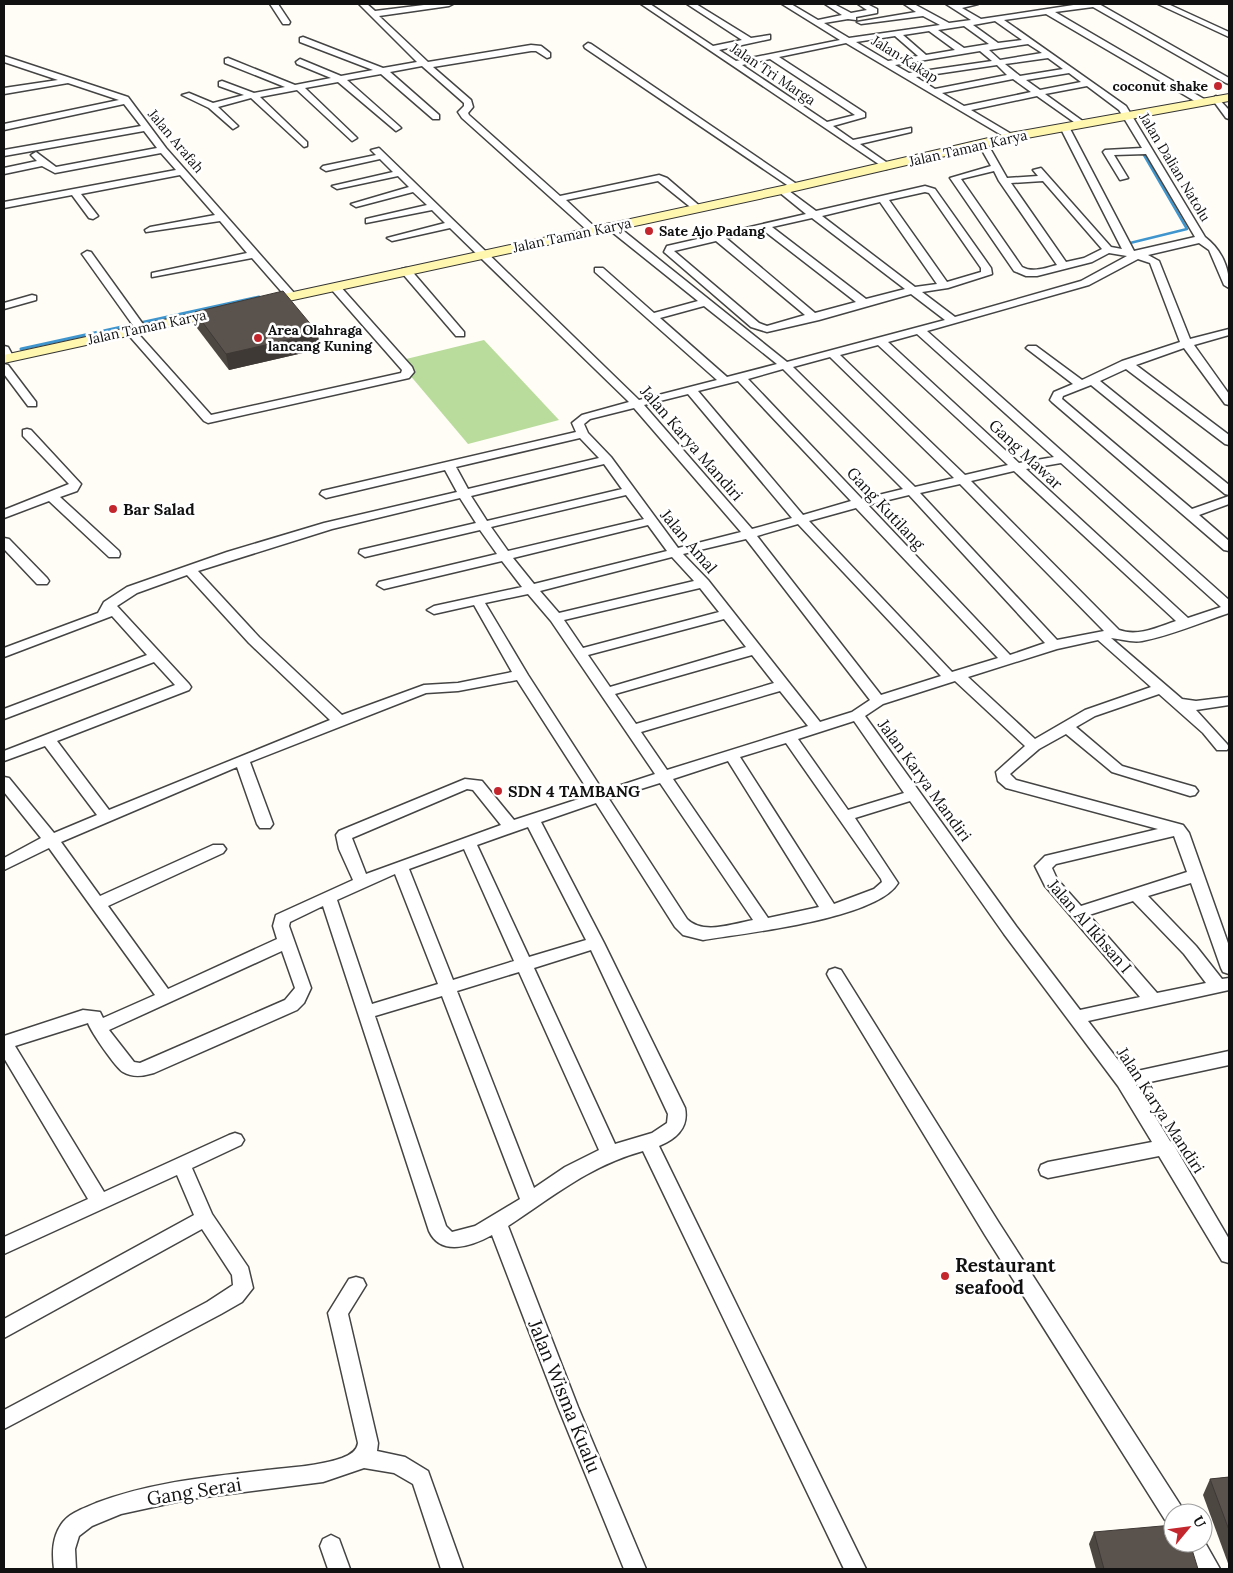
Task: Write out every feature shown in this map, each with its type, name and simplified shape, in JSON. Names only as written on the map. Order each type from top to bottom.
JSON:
[{"type":"street","points":[[285,4],[275,5],[286,22]]},
{"type":"street","points":[[363,4],[468,102],[470,106],[464,112],[466,116],[594,230]]},
{"type":"street","points":[[372,14],[449,4]]},
{"type":"street","name":"Jalan Tri Marga","points":[[645,4],[673,15],[710,49],[886,166]]},
{"type":"street","points":[[691,4],[750,41]]},
{"type":"street","name":"Jalan Kakap","points":[[786,4],[850,40],[886,64],[1010,137]]},
{"type":"street","points":[[829,4],[883,35]]},
{"type":"street","points":[[862,4],[888,18]]},
{"type":"street","points":[[908,4],[948,26]]},
{"type":"street","points":[[952,5],[974,4]]},
{"type":"street","points":[[734,64],[850,40],[1094,4],[1229,81]]},
{"type":"street","points":[[1162,4],[1229,35]]},
{"type":"street","points":[[952,5],[979,20]]},
{"type":"street","points":[[673,15],[700,10]]},
{"type":"street","points":[[818,22],[874,11]]},
{"type":"street","points":[[1047,11],[1201,101]]},
{"type":"street","points":[[861,22],[924,13]]},
{"type":"street","name":"Jalan Dalian Natolu","points":[[996,18],[1123,108],[1201,239],[1213,248],[1229,285]]},
{"type":"street","points":[[964,23],[998,47]]},
{"type":"street","points":[[931,29],[962,51]]},
{"type":"street","points":[[896,33],[924,57]]},
{"type":"street","points":[[710,49],[767,37]]},
{"type":"street","points":[[302,40],[383,71],[436,117]]},
{"type":"street","points":[[886,64],[1030,42]]},
{"type":"street","points":[[588,46],[796,187]]},
{"type":"street","points":[[212,106],[296,86],[531,48],[538,48],[547,55]]},
{"type":"street","points":[[982,48],[1015,78],[1081,124]]},
{"type":"street","points":[[907,76],[1049,55]]},
{"type":"street","points":[[771,56],[862,114],[854,119],[825,125]]},
{"type":"street","name":"Jalan Arafah","points":[[4,59],[121,97],[126,101],[163,150],[291,296]]},
{"type":"street","points":[[228,61],[296,86],[352,138]]},
{"type":"street","points":[[300,62],[340,79],[396,128]]},
{"type":"street","points":[[934,92],[1070,70]]},
{"type":"street","points":[[4,91],[69,80]]},
{"type":"street","points":[[962,109],[1088,83]]},
{"type":"street","points":[[222,84],[254,95],[304,144]]},
{"type":"street","points":[[186,95],[212,106],[233,126]]},
{"type":"street","name":"Jalan Taman Karya","points":[[5,358],[796,187],[984,145],[1010,137],[1229,96]]},
{"type":"street","points":[[1216,98],[1229,116]]},
{"type":"street","points":[[4,127],[126,101]]},
{"type":"street","points":[[1065,127],[1092,184],[1134,254]]},
{"type":"street","points":[[4,153],[146,128]]},
{"type":"street","points":[[852,143],[908,130]]},
{"type":"street","points":[[984,145],[1004,181],[1064,267]]},
{"type":"street","points":[[30,148],[43,163],[55,170],[163,150]]},
{"type":"street","points":[[1123,178],[1108,152],[1149,151]]},
{"type":"street","name":"Jalan Karya Mandiri","points":[[326,168],[380,153],[637,404],[749,534],[878,701],[857,715],[1124,1081],[1166,1146],[1229,1255]]},
{"type":"street","points":[[4,171],[43,163]]},
{"type":"street","points":[[997,167],[955,178],[1018,269],[1031,273],[1064,267],[1088,260],[1108,250],[1134,254],[1154,261],[1186,342],[1229,402]]},
{"type":"street","points":[[1038,170],[1108,250]]},
{"type":"street","points":[[4,205],[183,172]]},
{"type":"street","points":[[337,186],[400,173]]},
{"type":"street","points":[[558,199],[659,178],[664,180],[697,208]]},
{"type":"street","points":[[1004,181],[1046,178]]},
{"type":"street","points":[[356,204],[416,188]]},
{"type":"street","points":[[922,189],[931,190],[988,271],[988,274],[944,286],[913,290],[815,318],[767,329],[759,327],[669,252],[671,248],[717,236],[815,214],[922,189]]},
{"type":"street","points":[[782,190],[953,321]]},
{"type":"street","points":[[74,191],[93,216]]},
{"type":"street","points":[[882,198],[944,286]]},
{"type":"street","points":[[370,221],[435,206]]},
{"type":"street","points":[[150,230],[223,217]]},
{"type":"street","points":[[392,238],[454,224]]},
{"type":"street","points":[[611,226],[786,366],[912,491],[1054,645]]},
{"type":"street","points":[[764,226],[866,304]]},
{"type":"street","points":[[717,236],[815,318]]},
{"type":"street","points":[[326,494],[583,434],[578,425],[583,419],[880,341],[921,333],[953,321],[1085,283],[1134,254],[1201,239]]},
{"type":"street","points":[[87,254],[136,330],[208,419],[405,376],[408,369],[335,286]]},
{"type":"street","points":[[156,275],[256,254]]},
{"type":"street","points":[[599,270],[726,382]]},
{"type":"street","points":[[406,271],[460,334]]},
{"type":"street","points":[[4,306],[32,298]]},
{"type":"street","points":[[651,317],[706,302]]},
{"type":"street","points":[[1229,332],[1186,342],[1126,363],[1058,394],[1056,400],[1229,547]]},
{"type":"street","points":[[878,701],[1054,645],[1108,635],[1136,638],[1229,608],[921,333]]},
{"type":"street","name":"Gang Mawar","points":[[880,341],[1186,623]]},
{"type":"street","points":[[1032,348],[1086,382],[1229,491]]},
{"type":"street","points":[[833,354],[962,479],[1160,689],[1179,703],[1208,730],[1222,747]]},
{"type":"street","points":[[5,358],[32,404]]},
{"type":"street","points":[[1126,363],[1229,441]]},
{"type":"street","name":"Gang Kutilang","points":[[741,378],[1007,660]]},
{"type":"street","points":[[692,391],[802,520],[953,677],[1034,746]]},
{"type":"street","points":[[1214,430],[1229,427]]},
{"type":"street","points":[[4,514],[73,488],[75,484],[27,433]]},
{"type":"street","name":"Jalan Amal","points":[[583,434],[607,460],[628,491],[675,552],[703,583],[817,728]]},
{"type":"street","points":[[434,610],[531,589],[749,534],[859,503],[1016,467],[1062,459]]},
{"type":"street","points":[[109,604],[132,590],[328,526],[607,460]]},
{"type":"street","points":[[449,466],[484,526],[531,589],[556,618],[764,924]]},
{"type":"street","points":[[365,554],[628,491]]},
{"type":"street","points":[[51,496],[114,554]]},
{"type":"street","points":[[1190,514],[1229,500]]},
{"type":"street","points":[[384,585],[651,521]]},
{"type":"street","points":[[4,542],[42,580]]},
{"type":"street","points":[[189,570],[254,640],[341,722]]},
{"type":"street","points":[[556,618],[703,583]]},
{"type":"street","points":[[477,600],[521,675],[685,928],[702,934],[816,915],[876,895],[885,891],[890,883],[789,737]]},
{"type":"street","points":[[4,653],[103,616],[108,612],[109,604]]},
{"type":"street","points":[[4,756],[184,687],[109,604]]},
{"type":"street","points":[[580,653],[728,614]]},
{"type":"street","points":[[606,692],[756,649]]},
{"type":"street","points":[[4,714],[157,656]]},
{"type":"street","points":[[4,865],[51,840],[242,760],[424,690],[458,687],[521,675]]},
{"type":"street","points":[[632,730],[784,685]]},
{"type":"street","points":[[1160,689],[1090,713],[1034,746],[1004,772],[1002,776],[1007,781],[1178,830],[1182,834],[1229,968]]},
{"type":"street","points":[[1179,703],[1196,706],[1229,701]]},
{"type":"street","points":[[100,1202],[4,1043],[83,1016],[94,1017],[98,1028],[124,1064],[130,1068],[140,1070],[291,1005],[298,999],[304,988],[281,926],[282,919],[400,866],[600,796],[857,715]]},
{"type":"street","points":[[1067,727],[1117,768],[1190,791]]},
{"type":"street","points":[[48,739],[107,817]]},
{"type":"street","points":[[731,755],[829,910]]},
{"type":"street","points":[[242,760],[265,824]]},
{"type":"street","points":[[4,782],[51,840],[166,998]]},
{"type":"street","points":[[362,883],[347,849],[344,835],[465,784],[477,785],[511,827]]},
{"type":"street","points":[[845,816],[914,795]]},
{"type":"street","points":[[328,898],[438,1231],[448,1240],[462,1240],[530,1201],[570,1172],[610,1153],[648,1142],[672,1130],[677,1114],[596,943],[532,820]]},
{"type":"street","name":"Jalan Al Ikhsan I","points":[[1153,1000],[1048,878],[1043,869],[1044,864],[1051,860],[1178,830]]},
{"type":"street","points":[[468,842],[610,1153]]},
{"type":"street","points":[[97,904],[218,849]]},
{"type":"street","points":[[400,866],[449,987],[530,1201]]},
{"type":"street","points":[[1078,913],[1197,875]]},
{"type":"street","points":[[1136,894],[1223,985]]},
{"type":"street","points":[[98,1028],[288,941]]},
{"type":"street","points":[[367,1012],[596,943]]},
{"type":"street","points":[[835,974],[992,1229],[1167,1503]]},
{"type":"street","points":[[1076,1017],[1223,985]]},
{"type":"street","points":[[1124,1081],[1229,1058]]},
{"type":"street","points":[[4,1246],[235,1140]]},
{"type":"street","points":[[648,1142],[854,1569]]},
{"type":"street","points":[[1048,1170],[1166,1146]]},
{"type":"street","points":[[4,1420],[214,1308],[241,1291],[243,1280],[241,1273],[205,1218],[181,1164]]},
{"type":"street","points":[[4,1329],[205,1218]]},
{"type":"street","name":"Jalan Wisma Kualu","points":[[496,1222],[568,1407],[635,1569]]},
{"type":"street","points":[[356,1285],[338,1313],[368,1443],[367,1451],[362,1458],[398,1464],[420,1478],[452,1569]]},
{"type":"street","name":"Gang Serai","points":[[65,1569],[63,1548],[71,1528],[77,1523],[118,1504],[162,1495],[313,1474],[341,1468],[362,1458]]},
{"type":"street","points":[[331,1546],[339,1569]]},
{"type":"street","points":[[1199,1553],[1209,1569]]},
{"type":"green space","points":[[484,340],[559,420],[468,444],[398,361]]},
{"type":"building","name":"Area Olahraga lancang Kuning","points":[[283,291],[318,333],[226,354],[195,312]]},
{"type":"building","points":[[1229,1477],[1229,1530],[1210,1479]]},
{"type":"building","points":[[1163,1526],[1163,1553],[1193,1553],[1198,1569],[1104,1569],[1094,1532]]},
{"type":"waterway","points":[[1130,243],[1187,229],[1144,155]]},
{"type":"waterway","points":[[21,349],[259,297]]},
{"type":"place","name":"coconut shake","points":[[1218,86]]},
{"type":"place","name":"Sate Ajo Padang","points":[[649,231]]},
{"type":"place","name":"Area Olahraga lancang Kuning","points":[[258,338]]},
{"type":"place","name":"Bar Salad","points":[[113,509]]},
{"type":"place","name":"SDN 4 TAMBANG","points":[[498,791]]},
{"type":"place","name":"Restaurant seafood","points":[[945,1276]]}]
